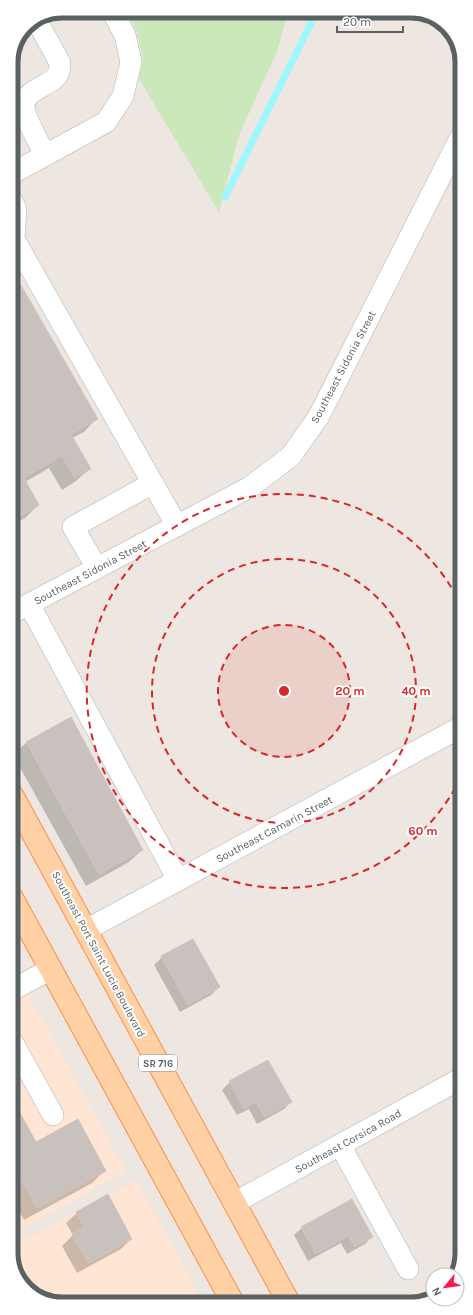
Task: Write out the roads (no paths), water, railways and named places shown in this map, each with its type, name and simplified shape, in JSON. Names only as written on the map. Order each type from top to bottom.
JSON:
[{"type":"main road","name":"Southeast Port Saint Lucie Boulevard","points":[[18,806],[286,1297]]},
{"type":"main road","points":[[18,909],[230,1297]]},
{"type":"street","points":[[18,170],[106,122],[123,96],[131,62],[124,35],[116,18]]},
{"type":"street","points":[[39,25],[60,63],[60,70],[56,77],[33,91],[26,98],[24,106],[26,116],[45,155]]},
{"type":"street","name":"Southeast Sidonia Street","points":[[21,609],[250,487],[291,456],[319,416],[455,148]]},
{"type":"street","points":[[18,246],[177,526]]},
{"type":"street","points":[[97,568],[73,527],[153,483]]},
{"type":"street","points":[[21,609],[178,880]]},
{"type":"street","name":"Southeast Camarin Street","points":[[86,930],[455,730]]},
{"type":"street","points":[[18,987],[51,969]]},
{"type":"street","points":[[18,1052],[53,1115]]},
{"type":"street","name":"Southeast Corsica Road","points":[[234,1204],[455,1082]]},
{"type":"street","points":[[340,1145],[408,1269]]},
{"type":"waterway","points":[[225,197],[314,18]]}]
